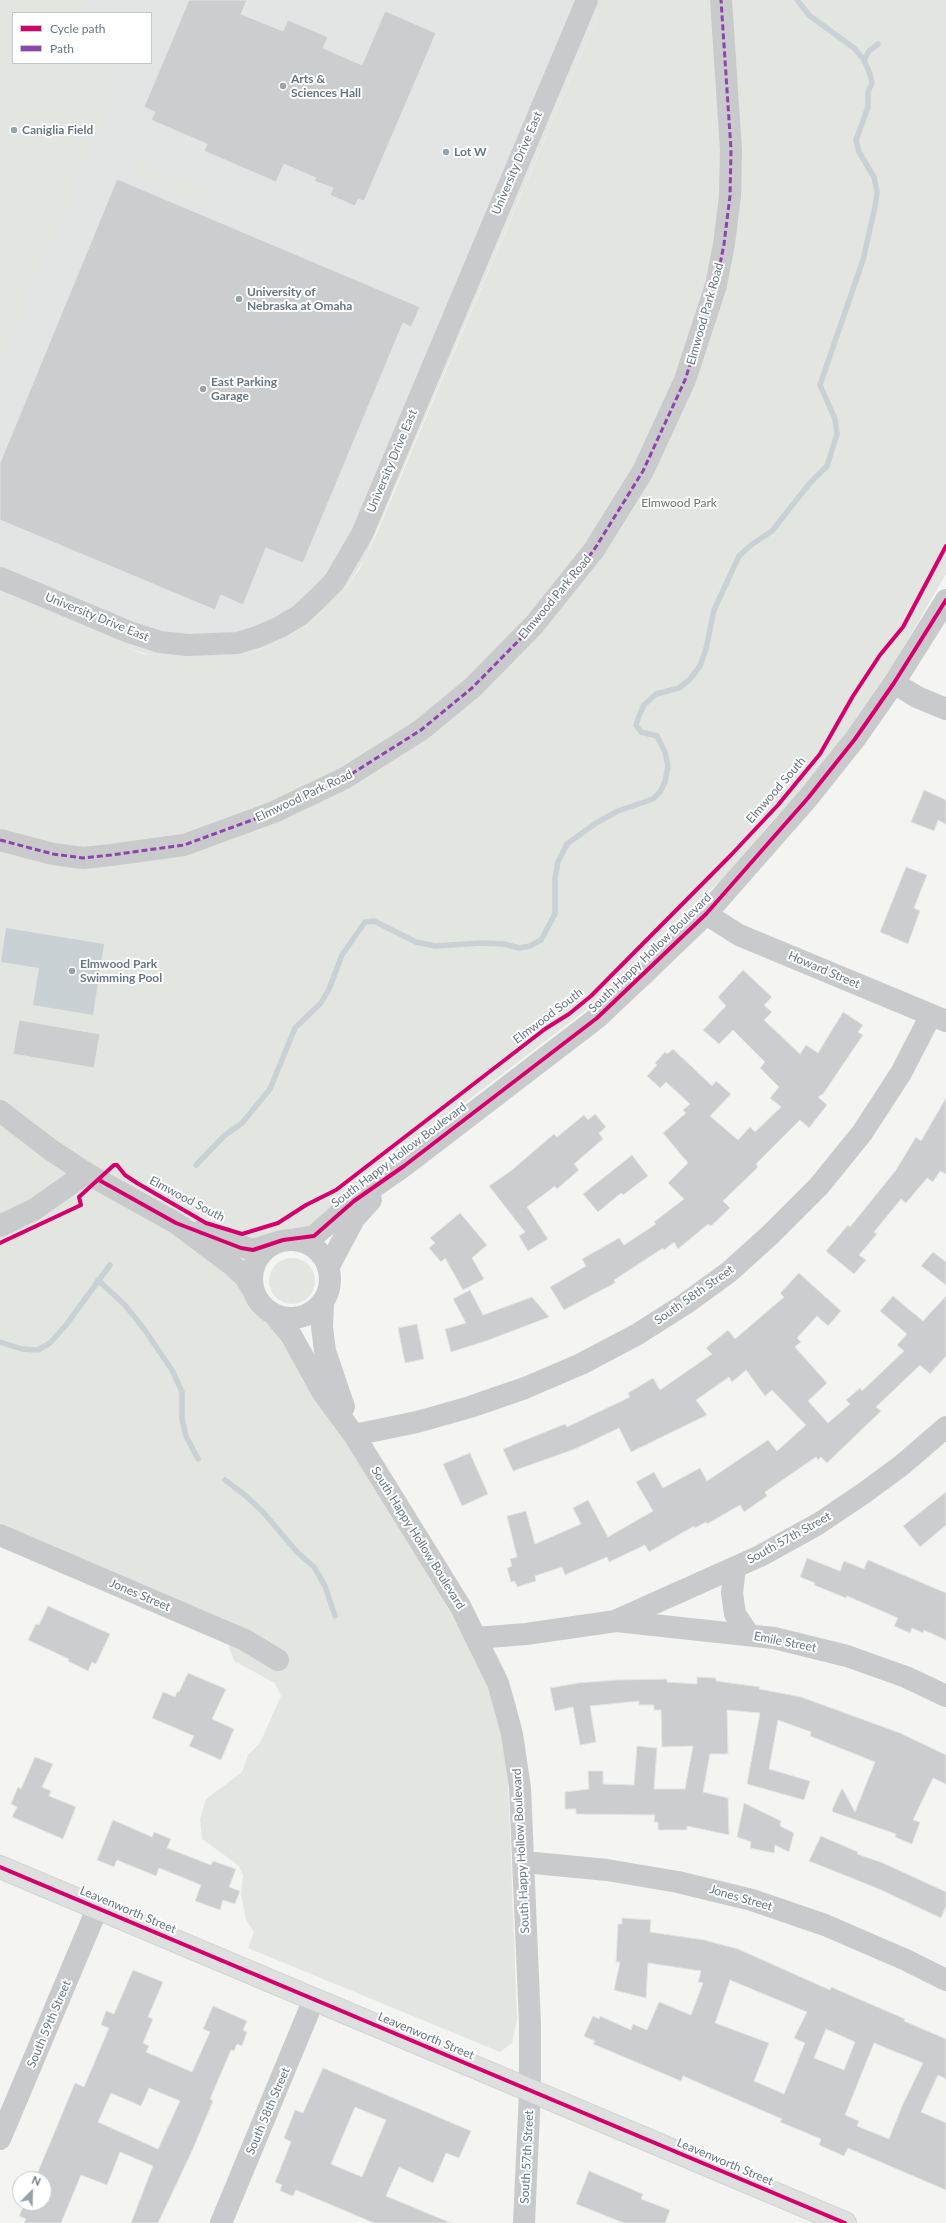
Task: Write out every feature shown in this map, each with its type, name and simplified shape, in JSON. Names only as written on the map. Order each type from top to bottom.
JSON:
[{"type":"main road","name":"Leavenworth Street","points":[[0,1867],[530,2092],[845,2223]]},
{"type":"street","name":"University Drive East","points":[[0,578],[129,632],[160,642],[188,645],[237,643],[257,637],[280,627],[300,615],[317,599],[334,582],[362,534],[586,0]]},
{"type":"street","name":"Elmwood Park Road","points":[[0,840],[53,854],[83,858],[184,845],[274,812],[345,778],[421,730],[472,688],[534,625],[594,550],[643,471],[685,380],[714,292],[724,244],[730,188],[731,150],[721,0]]},
{"type":"street","name":"South Happy Hollow Boulevard","points":[[283,1241],[314,1236],[354,1201],[404,1166],[597,1018],[706,914],[808,798],[855,739],[894,683],[946,600]]},
{"type":"street","points":[[894,683],[917,697],[946,709]]},
{"type":"street","name":"Howard Street","points":[[706,914],[740,935],[939,1018]]},
{"type":"street","name":"South 58th Street","points":[[354,1435],[417,1422],[470,1407],[525,1388],[595,1357],[636,1335],[685,1304],[729,1272],[770,1236],[819,1186],[862,1133],[939,1018]]},
{"type":"street","points":[[0,1111],[51,1150],[86,1173],[176,1224],[232,1265],[245,1277],[257,1299],[265,1309],[275,1316],[288,1319],[302,1317],[314,1311],[323,1302],[329,1291],[331,1278],[329,1266],[323,1256],[314,1247],[304,1242],[283,1241],[253,1250],[241,1248],[176,1224]]},
{"type":"street","points":[[329,1266],[354,1219],[404,1166]]},
{"type":"street","points":[[0,1226],[35,1209],[86,1173]]},
{"type":"street","points":[[252,1288],[252,1274],[255,1261],[264,1250],[283,1241]]},
{"type":"street","name":"South Happy Hollow Boulevard","points":[[323,1302],[322,1327],[325,1352],[333,1380],[354,1435]]},
{"type":"street","name":"South Happy Hollow Boulevard","points":[[275,1316],[291,1335],[329,1403],[354,1435],[460,1606],[498,1683],[512,1734],[520,1788],[530,2024],[530,2092]]},
{"type":"street","name":"South 57th Street","points":[[616,1621],[760,1556],[818,1524],[858,1498],[902,1465],[946,1427]]},
{"type":"street","name":"Jones Street","points":[[0,1535],[245,1640],[278,1660]]},
{"type":"street","points":[[735,1568],[732,1593],[735,1614],[749,1635]]},
{"type":"street","points":[[476,1638],[526,1634],[616,1621]]},
{"type":"street","name":"Emile Street","points":[[616,1621],[774,1638],[847,1656],[906,1677],[946,1696]]},
{"type":"street","name":"Jones Street","points":[[524,1862],[607,1870],[678,1882],[752,1900],[825,1925],[906,1960],[946,1980]]},
{"type":"street","name":"South 59th Street","points":[[0,2139],[97,1908]]},
{"type":"street","name":"South 58th Street","points":[[227,2221],[314,1999]]},
{"type":"street","name":"South 57th Street","points":[[524,2223],[530,2092]]},
{"type":"shaded area","name":"University of Nebraska at Omaha","points":[[0,0],[604,0],[365,558],[344,591],[331,605],[294,634],[246,654],[213,660],[181,660],[156,657],[116,644],[0,595]]},
{"type":"shaded area","points":[[6,928],[104,944],[93,1015],[33,1005],[39,968],[1,962]]},
{"type":"green space","points":[[0,0],[81,0],[89,12],[12,12],[12,64],[115,64],[112,97],[0,359]]},
{"type":"green space","name":"Elmwood Park","points":[[604,0],[946,0],[946,574],[894,663],[818,773],[765,829],[746,855],[723,879],[700,899],[617,983],[582,1013],[441,1121],[316,1225],[258,1240],[236,1278],[245,1290],[254,1313],[282,1336],[318,1398],[439,1577],[439,1592],[480,1668],[497,1705],[508,1781],[517,2019],[512,2043],[500,2052],[248,1948],[254,1932],[246,1920],[241,1894],[243,1875],[238,1865],[202,1839],[200,1819],[206,1799],[242,1772],[248,1755],[260,1743],[281,1696],[275,1683],[234,1661],[228,1644],[91,1563],[0,1523],[0,595],[143,654],[181,660],[213,660],[258,650],[294,634],[331,605],[344,591],[359,570],[376,535]]},
{"type":"green space","points":[[138,161],[201,188],[205,197],[204,206],[133,176]]},
{"type":"green space","points":[[287,1258],[297,1258],[305,1262],[311,1268],[315,1276],[315,1286],[311,1294],[305,1300],[297,1304],[287,1304],[279,1300],[273,1294],[269,1286],[269,1276],[273,1268],[279,1262]]},
{"type":"building","name":"Arts & Sciences Hall","points":[[189,0],[247,0],[241,14],[283,31],[288,20],[328,37],[323,48],[362,65],[385,11],[436,33],[364,201],[358,199],[355,206],[330,195],[333,188],[314,181],[316,178],[284,164],[276,182],[204,151],[207,144],[151,120],[155,112],[144,107]]},
{"type":"building","name":"East Parking Garage","points":[[117,179],[420,307],[411,327],[403,323],[303,563],[266,548],[243,605],[221,595],[215,610],[0,520],[0,463]]},
{"type":"building","points":[[924,790],[946,800],[946,824],[938,820],[934,831],[911,822]]},
{"type":"building","points":[[906,867],[927,875],[914,908],[920,911],[908,944],[880,932]]},
{"type":"building","points":[[743,970],[772,997],[764,1005],[772,1012],[764,1020],[800,1054],[806,1045],[818,1053],[843,1012],[863,1025],[858,1032],[863,1035],[823,1094],[818,1097],[827,1105],[809,1128],[800,1120],[756,1164],[758,1167],[723,1201],[730,1208],[711,1226],[708,1224],[678,1249],[674,1242],[664,1250],[663,1248],[614,1280],[615,1283],[564,1310],[550,1287],[586,1266],[582,1259],[619,1238],[624,1245],[656,1224],[654,1222],[684,1199],[668,1183],[688,1163],[663,1133],[686,1113],[683,1110],[690,1104],[666,1082],[660,1088],[647,1076],[657,1065],[655,1063],[665,1052],[667,1054],[673,1049],[712,1086],[716,1081],[731,1094],[710,1116],[738,1140],[750,1127],[755,1132],[781,1107],[770,1098],[779,1087],[760,1068],[765,1062],[733,1030],[719,1044],[703,1030],[726,1006],[718,997]]},
{"type":"building","points":[[19,1020],[100,1034],[94,1068],[13,1054]]},
{"type":"building","points":[[946,1098],[946,1174],[940,1171],[933,1182],[927,1178],[906,1203],[901,1199],[874,1232],[877,1234],[859,1255],[866,1260],[854,1274],[826,1251],[848,1225],[850,1227],[896,1170],[916,1137],[921,1141]]},
{"type":"building","points":[[595,1114],[606,1127],[599,1133],[603,1139],[574,1164],[579,1170],[557,1189],[555,1186],[527,1207],[548,1239],[528,1251],[519,1236],[525,1232],[489,1186],[512,1170],[554,1134],[557,1137],[584,1115],[588,1120]]},
{"type":"building","points":[[632,1155],[648,1176],[623,1195],[621,1193],[598,1212],[583,1194]]},
{"type":"building","points":[[460,1213],[487,1245],[472,1258],[484,1279],[463,1290],[445,1258],[441,1262],[429,1248],[435,1243],[430,1238]]},
{"type":"building","points":[[933,1252],[946,1262],[946,1285],[921,1266]]},
{"type":"building","points":[[799,1273],[841,1311],[828,1326],[817,1316],[797,1338],[801,1342],[795,1347],[827,1383],[808,1401],[828,1423],[850,1404],[846,1400],[860,1388],[862,1391],[904,1351],[897,1345],[907,1334],[880,1311],[893,1296],[923,1321],[946,1296],[946,1356],[930,1374],[920,1365],[876,1407],[881,1411],[827,1463],[821,1457],[818,1460],[816,1457],[765,1492],[767,1496],[744,1512],[740,1505],[707,1524],[706,1522],[695,1528],[694,1526],[649,1552],[645,1545],[609,1562],[607,1557],[565,1575],[562,1567],[535,1576],[536,1581],[517,1587],[515,1581],[511,1582],[507,1568],[512,1566],[510,1559],[517,1557],[507,1516],[526,1511],[535,1544],[581,1524],[573,1508],[588,1500],[608,1537],[653,1511],[636,1482],[654,1472],[663,1488],[700,1468],[707,1481],[768,1440],[777,1451],[806,1425],[772,1390],[765,1396],[746,1370],[732,1382],[729,1377],[696,1400],[707,1415],[631,1452],[619,1428],[575,1449],[513,1471],[503,1449],[565,1424],[567,1427],[630,1397],[628,1393],[653,1378],[660,1390],[712,1354],[706,1348],[728,1330],[735,1339],[784,1297],[780,1293]]},
{"type":"building","points":[[470,1290],[483,1315],[532,1297],[549,1317],[486,1341],[451,1352],[445,1329],[466,1323],[453,1299]]},
{"type":"building","points":[[417,1324],[424,1359],[405,1363],[398,1328]]},
{"type":"building","points":[[470,1453],[488,1494],[462,1506],[443,1464]]},
{"type":"building","points":[[946,1492],[946,1525],[920,1547],[903,1526]]},
{"type":"building","points":[[807,1558],[840,1571],[844,1561],[864,1569],[868,1560],[946,1593],[946,1640],[924,1630],[923,1633],[912,1628],[910,1633],[894,1626],[898,1618],[847,1596],[846,1598],[814,1585],[815,1583],[800,1577]]},
{"type":"building","points":[[48,1606],[110,1634],[96,1664],[92,1662],[88,1671],[68,1661],[69,1659],[28,1640],[36,1624],[39,1625]]},
{"type":"building","points":[[188,1673],[226,1689],[212,1719],[234,1729],[221,1760],[189,1746],[194,1736],[152,1718],[163,1692],[175,1697]]},
{"type":"building","points":[[697,1677],[716,1678],[716,1681],[760,1687],[759,1689],[801,1697],[900,1733],[946,1755],[946,1784],[933,1778],[913,1820],[920,1822],[912,1844],[895,1837],[896,1834],[833,1812],[832,1810],[842,1788],[855,1812],[875,1762],[810,1736],[811,1732],[778,1720],[769,1769],[810,1781],[804,1800],[747,1784],[760,1713],[727,1710],[728,1754],[710,1754],[703,1792],[728,1798],[729,1835],[687,1826],[687,1830],[658,1830],[658,1822],[654,1822],[655,1815],[576,1814],[576,1809],[565,1809],[565,1792],[589,1789],[588,1771],[603,1771],[603,1784],[634,1785],[637,1746],[657,1748],[654,1789],[685,1789],[693,1746],[662,1747],[661,1710],[654,1710],[654,1705],[639,1705],[639,1701],[590,1706],[596,1742],[580,1745],[573,1707],[555,1711],[550,1688],[578,1683],[617,1680],[667,1679],[667,1682],[697,1684]]},
{"type":"building","points":[[35,1757],[53,1764],[42,1787],[51,1791],[49,1796],[76,1807],[63,1839],[12,1817],[17,1807],[11,1804],[18,1787],[21,1789]]},
{"type":"building","points":[[744,1803],[781,1821],[780,1826],[794,1833],[789,1852],[775,1845],[774,1853],[750,1848],[751,1842],[737,1837]]},
{"type":"building","points":[[113,1820],[152,1837],[154,1832],[171,1839],[167,1848],[211,1865],[213,1861],[236,1869],[229,1887],[240,1891],[235,1904],[223,1900],[220,1910],[195,1901],[201,1885],[159,1868],[156,1876],[117,1860],[114,1867],[97,1860]]},
{"type":"building","points":[[821,1836],[858,1852],[857,1854],[883,1863],[946,1892],[946,1906],[941,1918],[879,1889],[809,1861]]},
{"type":"building","points":[[622,1918],[651,1920],[650,1932],[704,1940],[738,1949],[830,1990],[831,1987],[905,2019],[904,2021],[946,2039],[946,2079],[938,2075],[921,2112],[946,2123],[946,2190],[848,2148],[844,2156],[819,2145],[821,2139],[780,2122],[782,2119],[683,2076],[681,2081],[593,2044],[595,2041],[584,2036],[593,2016],[599,2019],[600,2016],[631,2030],[633,2024],[647,2030],[659,2002],[691,2015],[703,1983],[698,1982],[701,1971],[648,1963],[646,1998],[614,1990],[620,1962],[616,1962],[618,1924],[622,1924]],"holes":[[[730,1980],[807,2012],[794,2038],[805,2043],[784,2094],[754,2081],[769,2043],[715,2023]],[[826,2029],[855,2042],[844,2070],[814,2058]],[[874,2043],[923,2063],[902,2106],[889,2139],[857,2126],[859,2121],[845,2115]]]},
{"type":"building","points":[[133,1970],[163,1982],[148,2017],[153,2019],[143,2043],[149,2046],[146,2052],[192,2072],[210,2032],[203,2029],[213,2006],[247,2021],[243,2030],[247,2032],[242,2046],[237,2044],[234,2051],[231,2050],[210,2099],[213,2101],[192,2151],[158,2223],[131,2223],[153,2166],[120,2152],[107,2185],[81,2175],[61,2223],[24,2223],[26,2219],[19,2216],[21,2211],[52,2211],[52,2171],[38,2171],[75,2083],[84,2087],[109,2028],[101,2025],[106,2011],[114,2014]],"holes":[[[149,2088],[180,2101],[158,2149],[98,2122],[111,2093],[141,2106]]]},
{"type":"building","points":[[323,2068],[471,2131],[459,2158],[446,2153],[433,2183],[399,2167],[386,2196],[451,2223],[374,2223],[296,2190],[293,2196],[280,2191],[282,2185],[275,2182],[291,2142],[284,2138],[295,2110],[303,2113]],"holes":[[[355,2107],[386,2120],[362,2177],[331,2164]]]},
{"type":"building","points":[[589,2171],[643,2194],[641,2199],[670,2210],[665,2223],[624,2223],[576,2204]]},
{"type":"waterway","points":[[196,1165],[224,1136],[242,1123],[270,1089],[295,1028],[321,1003],[329,989],[342,955],[365,922],[374,921],[416,942],[435,946],[482,943],[504,944],[519,948],[530,946],[541,940],[555,914],[555,879],[558,862],[567,844],[596,823],[618,811],[653,799],[660,792],[665,782],[668,766],[665,752],[657,736],[641,732],[636,725],[644,705],[656,694],[679,688],[690,679],[700,666],[706,649],[714,610],[739,556],[751,545],[772,531],[809,484],[827,466],[837,434],[835,419],[820,385],[863,260],[875,207],[877,192],[874,177],[859,152],[856,140],[868,107],[868,92],[872,83],[864,60],[854,48],[810,16],[797,0]]},
{"type":"waterway","points":[[864,60],[869,51],[878,44]]},
{"type":"waterway","points":[[0,1342],[22,1349],[38,1350],[50,1343],[66,1325],[110,1265]]},
{"type":"waterway","points":[[98,1280],[125,1305],[144,1329],[172,1370],[182,1392],[182,1419],[186,1436],[198,1459]]},
{"type":"waterway","points":[[225,1480],[246,1496],[263,1512],[297,1552],[314,1567],[325,1586],[335,1616]]},
{"type":"marked path","points":[[0,840],[53,854],[83,858],[184,845],[274,812],[345,778],[421,730],[472,688],[534,625],[594,550],[643,471],[685,380],[716,285],[724,244],[730,196],[731,150],[721,0]]},
{"type":"cycle path","name":"Elmwood South","points":[[0,1243],[81,1205],[79,1197],[114,1165],[117,1165],[125,1175],[137,1183],[206,1223],[242,1234],[278,1223],[306,1205],[336,1190],[545,1029],[569,1014],[591,996],[731,855],[778,805],[820,754],[853,696],[880,655],[903,627],[946,546]]},
{"type":"cycle path","points":[[99,1180],[176,1223],[241,1248],[253,1250],[283,1240],[314,1236],[354,1201],[404,1166],[597,1018],[706,914],[808,798],[855,739],[894,683],[946,600]]},
{"type":"cycle path","points":[[0,1867],[845,2223]]},
{"type":"place","name":"Arts & Sciences Hall","points":[[283,86]]},
{"type":"place","name":"Caniglia Field","points":[[14,130]]},
{"type":"place","name":"Lot W","points":[[446,152]]},
{"type":"place","name":"University of Nebraska at Omaha","points":[[239,299]]},
{"type":"place","name":"East Parking Garage","points":[[203,389]]},
{"type":"place","name":"Elmwood Park Swimming Pool","points":[[72,971]]}]
